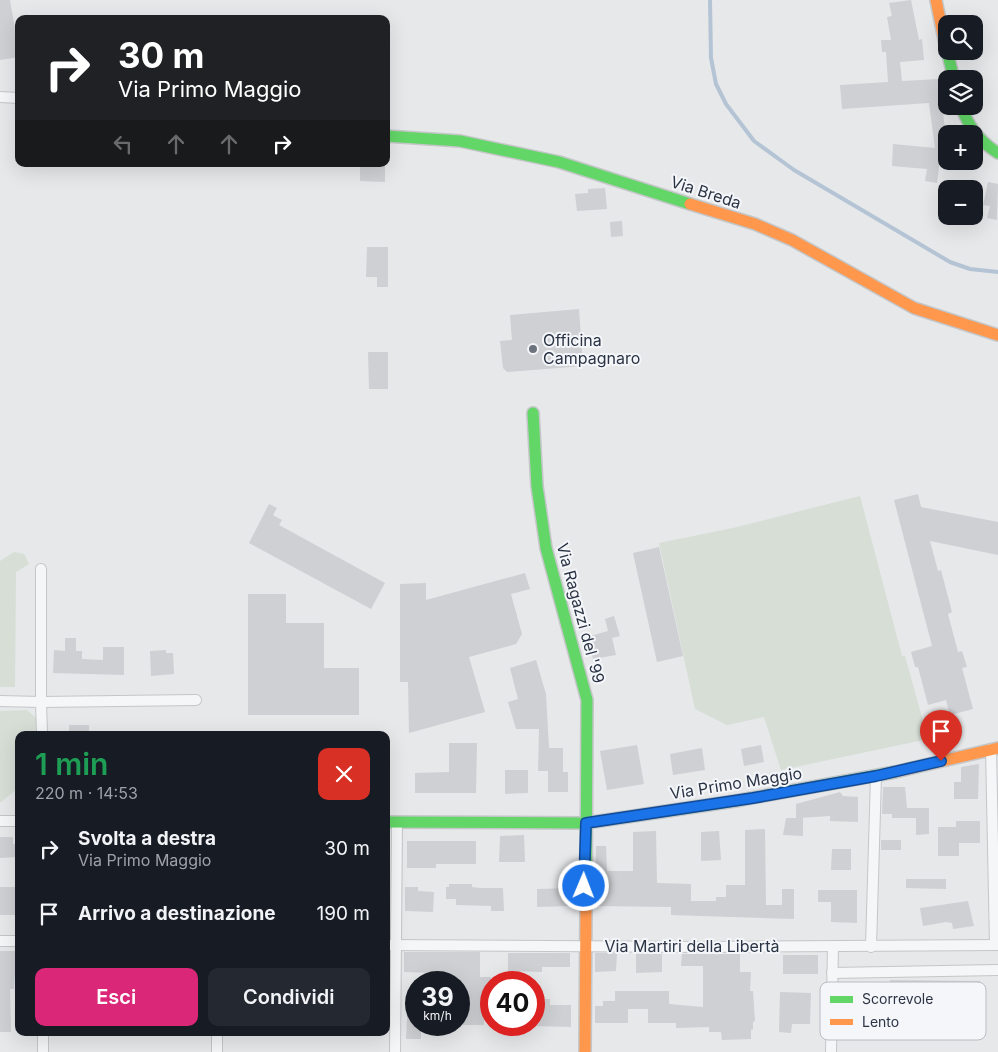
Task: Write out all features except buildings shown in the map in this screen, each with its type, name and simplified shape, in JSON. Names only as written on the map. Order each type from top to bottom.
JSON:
[{"type":"street","points":[[936,0],[939,15]]},
{"type":"street","points":[[0,97],[15,98]]},
{"type":"street","points":[[965,115],[970,128],[992,151],[998,153]]},
{"type":"street","name":"Via Breda","points":[[390,136],[460,141],[559,162],[755,224],[792,240],[914,308],[998,335]]},
{"type":"street","name":"Via Ragazzi del '99","points":[[533,413],[537,486],[546,548],[587,700],[585,1052]]},
{"type":"street","points":[[41,570],[42,731]]},
{"type":"street","points":[[0,702],[196,700]]},
{"type":"street","points":[[994,748],[997,945]]},
{"type":"street","name":"Via Primo Maggio","points":[[392,822],[586,823],[735,801],[876,776],[994,748]]},
{"type":"street","points":[[871,947],[876,776]]},
{"type":"street","points":[[0,821],[15,821]]},
{"type":"street","points":[[392,822],[390,945],[394,1052]]},
{"type":"street","points":[[0,941],[15,941]]},
{"type":"street","name":"Via Martiri della Libertà","points":[[390,945],[871,947],[997,945]]},
{"type":"street","points":[[832,982],[833,946]]},
{"type":"street","points":[[832,972],[998,970]]},
{"type":"street","points":[[43,1036],[43,1052]]},
{"type":"street","points":[[217,1036],[217,1052]]},
{"type":"shaded area","points":[[860,496],[902,656],[905,656],[928,739],[781,770],[764,717],[727,725],[695,709],[659,543],[733,528]]},
{"type":"shaded area","points":[[14,552],[24,554],[29,564],[16,572],[15,687],[0,687],[0,561]]},
{"type":"shaded area","points":[[27,710],[36,718],[36,731],[15,731],[15,790],[0,803],[0,711]]},
{"type":"waterway","points":[[710,0],[711,58],[716,84],[726,104],[754,141],[794,170],[950,262],[970,269],[998,272]]},
{"type":"traffic: fast","points":[[949,60],[952,70]]},
{"type":"traffic: fast","points":[[965,115],[975,133],[998,153]]},
{"type":"traffic: fast","points":[[390,136],[460,141],[559,162],[690,204]]},
{"type":"traffic: fast","points":[[533,413],[537,486],[546,548],[587,700],[586,905]]},
{"type":"traffic: fast","points":[[390,822],[586,823],[735,801],[895,772]]},
{"type":"traffic: slow","points":[[936,0],[939,15]]},
{"type":"traffic: slow","points":[[690,204],[755,224],[792,240],[914,308],[998,335]]},
{"type":"traffic: slow","points":[[895,772],[998,748]]},
{"type":"traffic: slow","points":[[585,1052],[586,905]]},
{"type":"place","name":"Officina Campagnaro","points":[[533,349]]},
{"type":"route","points":[[584,886],[586,823],[753,798],[876,776],[941,761]]}]
